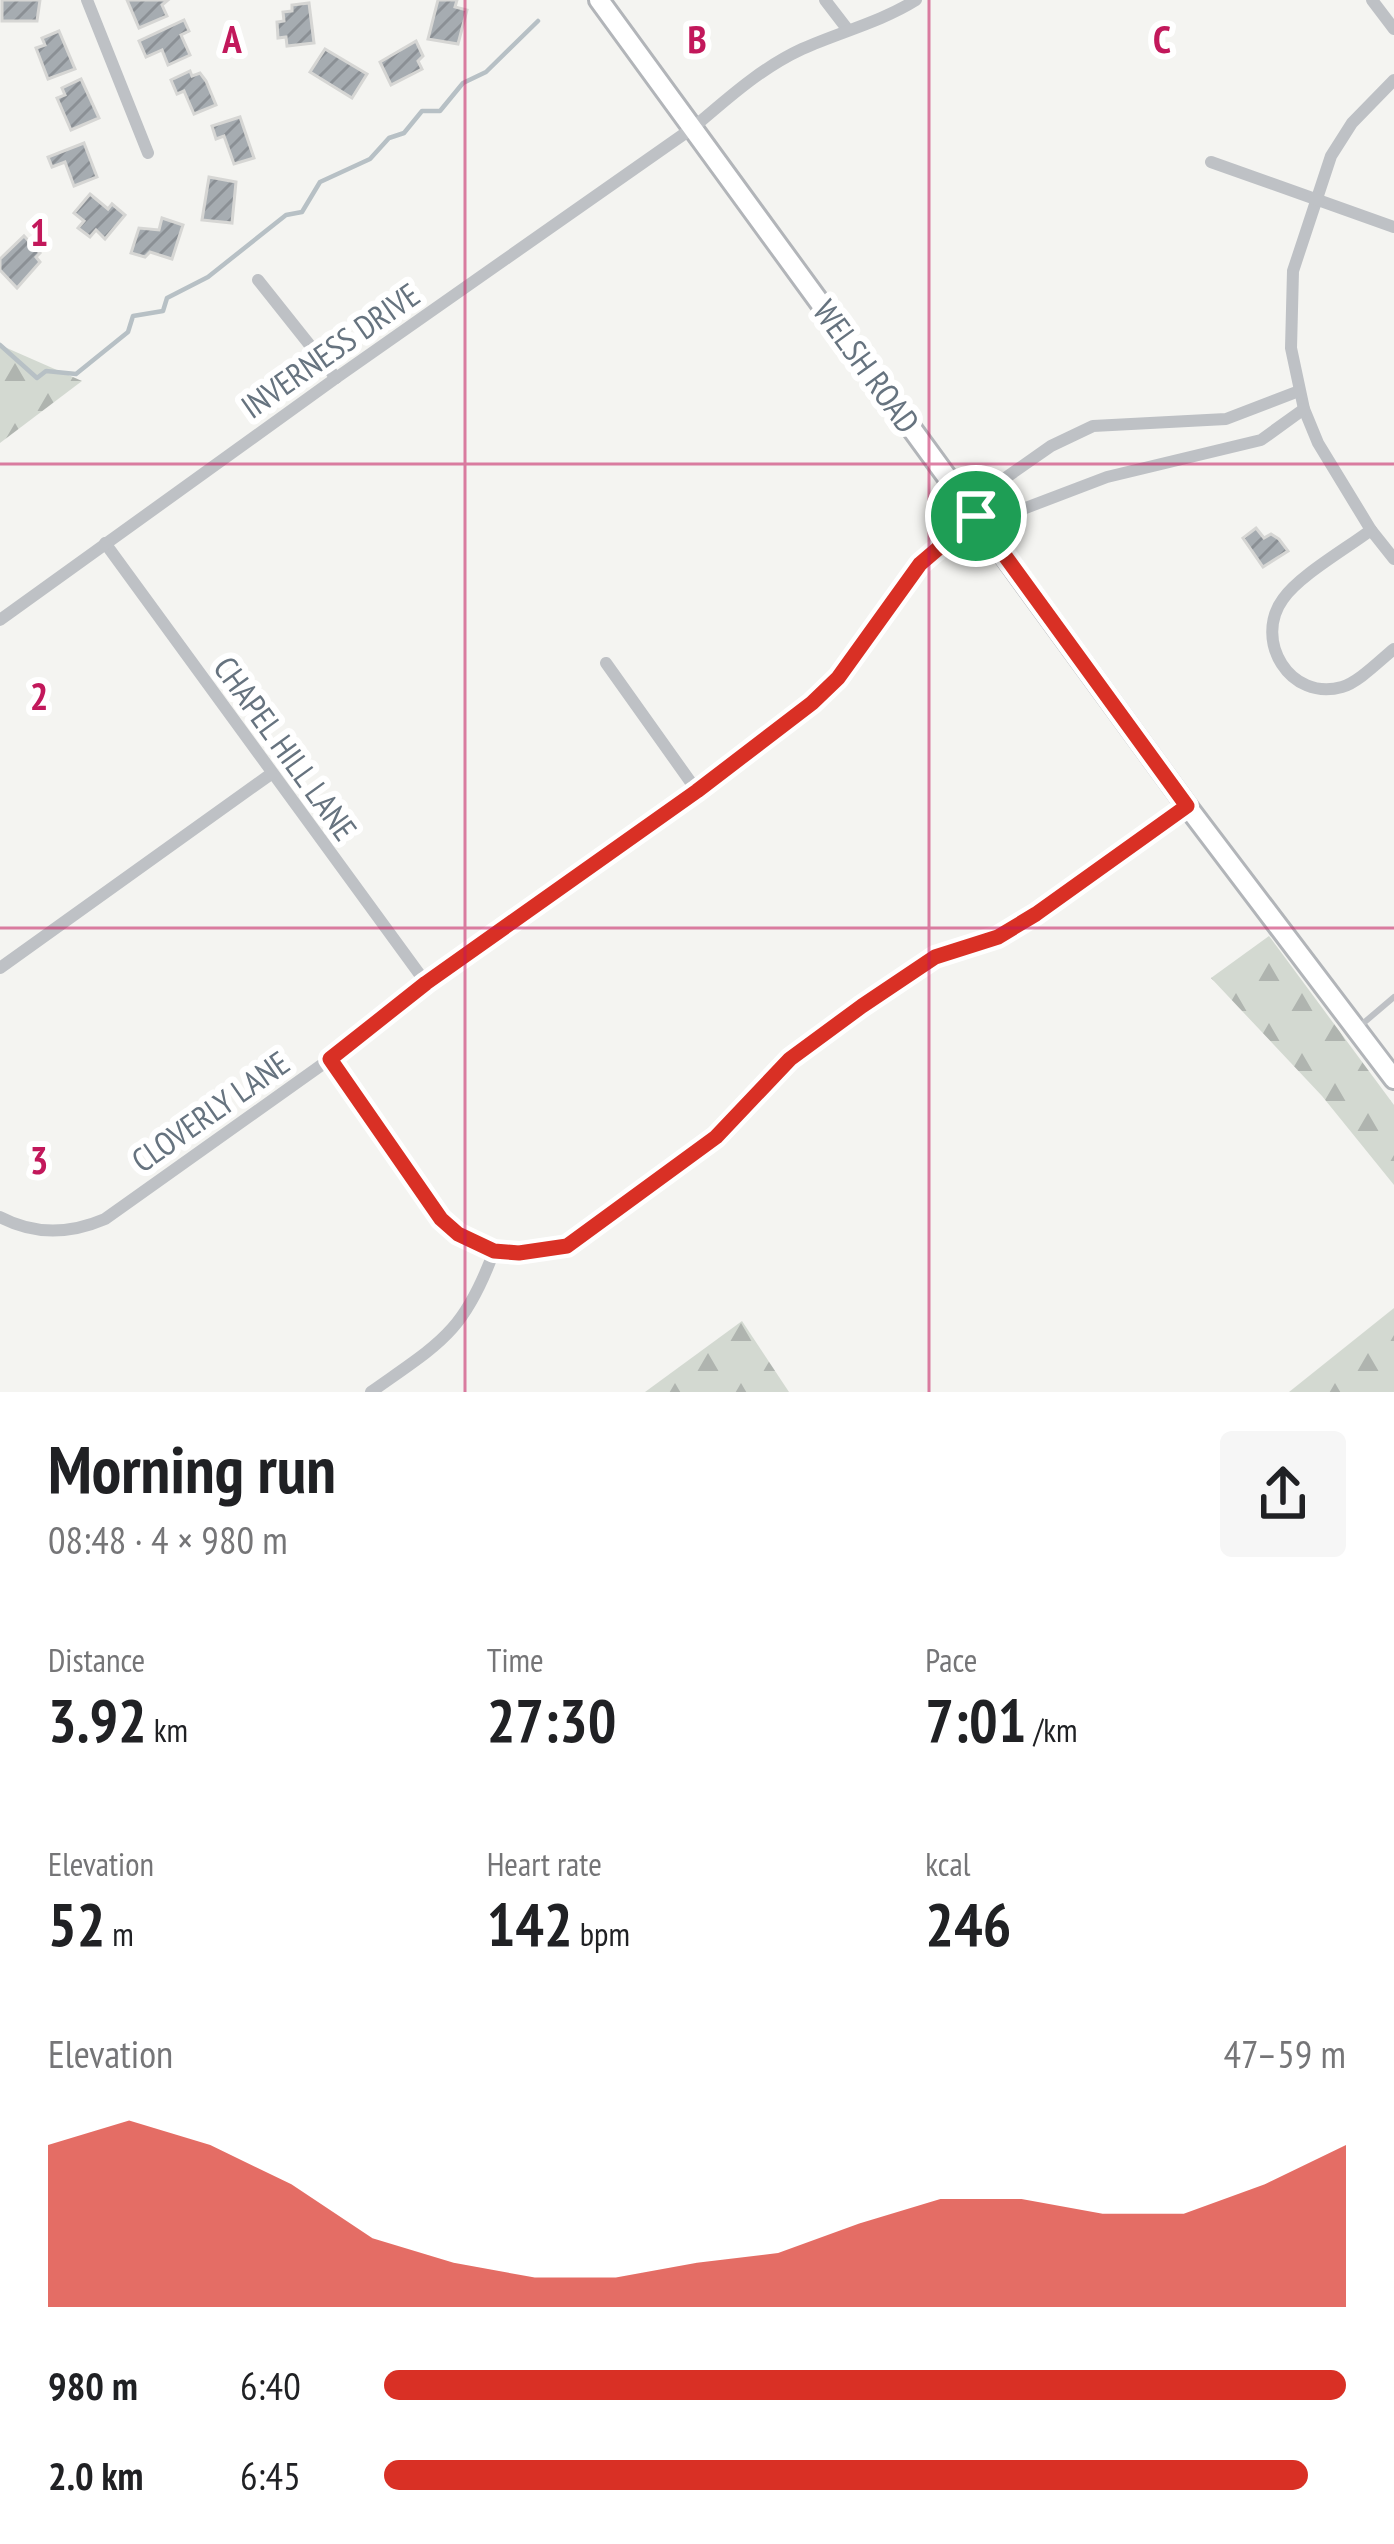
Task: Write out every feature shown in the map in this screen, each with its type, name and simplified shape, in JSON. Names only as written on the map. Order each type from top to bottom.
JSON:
[{"type":"main road","name":"WELSH ROAD","points":[[599,0],[1187,806],[1394,1078]]},
{"type":"street","points":[[87,0],[148,153]]},
{"type":"street","points":[[825,0],[848,30]]},
{"type":"street","name":"INVERNESS DRIVE","points":[[0,620],[694,128],[742,85],[797,51],[895,13],[916,0]]},
{"type":"street","points":[[1372,0],[1394,28]]},
{"type":"street","points":[[1394,80],[1352,124],[1331,156],[1293,271],[1291,348],[1304,410],[1318,443],[1394,559]]},
{"type":"street","points":[[1211,162],[1394,227]]},
{"type":"street","points":[[258,280],[336,378]]},
{"type":"street","name":"CLOVERLY LANE","points":[[0,1217],[53,1231],[82,1229],[105,1219],[697,791],[838,678],[920,564],[976,516],[1000,481],[1051,446],[1093,426],[1226,419],[1299,391]]},
{"type":"street","points":[[976,516],[1007,514],[1107,477],[1261,440],[1304,410]]},
{"type":"street","points":[[1371,530],[1285,595],[1268,628],[1284,670],[1297,680],[1328,688],[1344,687],[1394,650]]},
{"type":"street","name":"CHAPEL HILL LANE","points":[[104,543],[426,983]]},
{"type":"street","points":[[606,663],[697,791]]},
{"type":"street","points":[[0,968],[271,774]]},
{"type":"street","points":[[330,1059],[441,1219],[458,1234],[494,1251],[519,1253],[567,1246],[716,1137],[790,1059],[862,1006],[935,957],[998,937],[1036,914],[1187,806]]},
{"type":"street","points":[[371,1392],[450,1333],[478,1294],[494,1251]]},
{"type":"lane","points":[[1357,1029],[1394,998]]},
{"type":"green space","points":[[0,345],[82,381],[0,443]]},
{"type":"green space","points":[[1269,936],[1394,1105],[1394,1185],[1322,1096],[1211,978]]},
{"type":"green space","points":[[1394,1308],[1394,1392],[1289,1392]]},
{"type":"green space","points":[[742,1321],[789,1392],[645,1392]]},
{"type":"building","points":[[2,0],[40,0],[37,21],[2,21]]},
{"type":"building","points":[[127,0],[168,0],[162,5],[167,16],[139,28]]},
{"type":"building","points":[[438,0],[457,0],[455,7],[467,10],[458,44],[428,39]]},
{"type":"building","points":[[309,3],[314,43],[287,46],[286,37],[278,38],[277,22],[284,21],[283,12],[292,11],[292,5]]},
{"type":"building","points":[[184,20],[189,31],[181,35],[190,55],[168,65],[162,50],[146,57],[139,41]]},
{"type":"building","points":[[59,31],[75,69],[48,79],[36,48],[45,45],[42,38]]},
{"type":"building","points":[[416,41],[423,56],[418,61],[422,69],[391,85],[380,62]]},
{"type":"building","points":[[325,49],[367,74],[352,98],[310,72]]},
{"type":"building","points":[[190,71],[192,76],[200,73],[216,105],[194,114],[184,91],[177,94],[171,80]]},
{"type":"building","points":[[81,79],[99,118],[71,130],[57,98],[65,95],[62,88]]},
{"type":"building","points":[[240,117],[254,158],[234,164],[224,136],[216,139],[212,126]]},
{"type":"building","points":[[84,143],[97,177],[74,186],[65,162],[52,167],[48,157]]},
{"type":"building","points":[[209,177],[236,182],[232,223],[202,220]]},
{"type":"building","points":[[90,194],[108,209],[112,204],[125,215],[105,239],[96,230],[90,237],[78,228],[84,221],[74,213]]},
{"type":"building","points":[[162,218],[183,225],[172,259],[150,252],[145,257],[131,253],[139,228],[159,230]]},
{"type":"building","points":[[24,236],[40,253],[36,257],[40,262],[17,288],[0,270],[0,259]]},
{"type":"building","points":[[1256,528],[1264,538],[1271,534],[1279,539],[1288,551],[1263,567],[1243,538]]},
{"type":"waterway","points":[[0,345],[37,378],[46,371],[76,374],[128,332],[133,316],[163,311],[167,298],[208,277],[286,215],[302,212],[320,182],[370,159],[389,138],[404,133],[422,111],[440,111],[463,83],[486,72],[538,21]]},
{"type":"route","points":[[976,516],[1187,806],[1036,914],[998,937],[935,957],[862,1006],[790,1059],[716,1137],[567,1246],[519,1253],[494,1251],[458,1234],[441,1219],[330,1059],[426,983],[697,791],[812,703],[838,678],[920,564],[976,516]]}]
